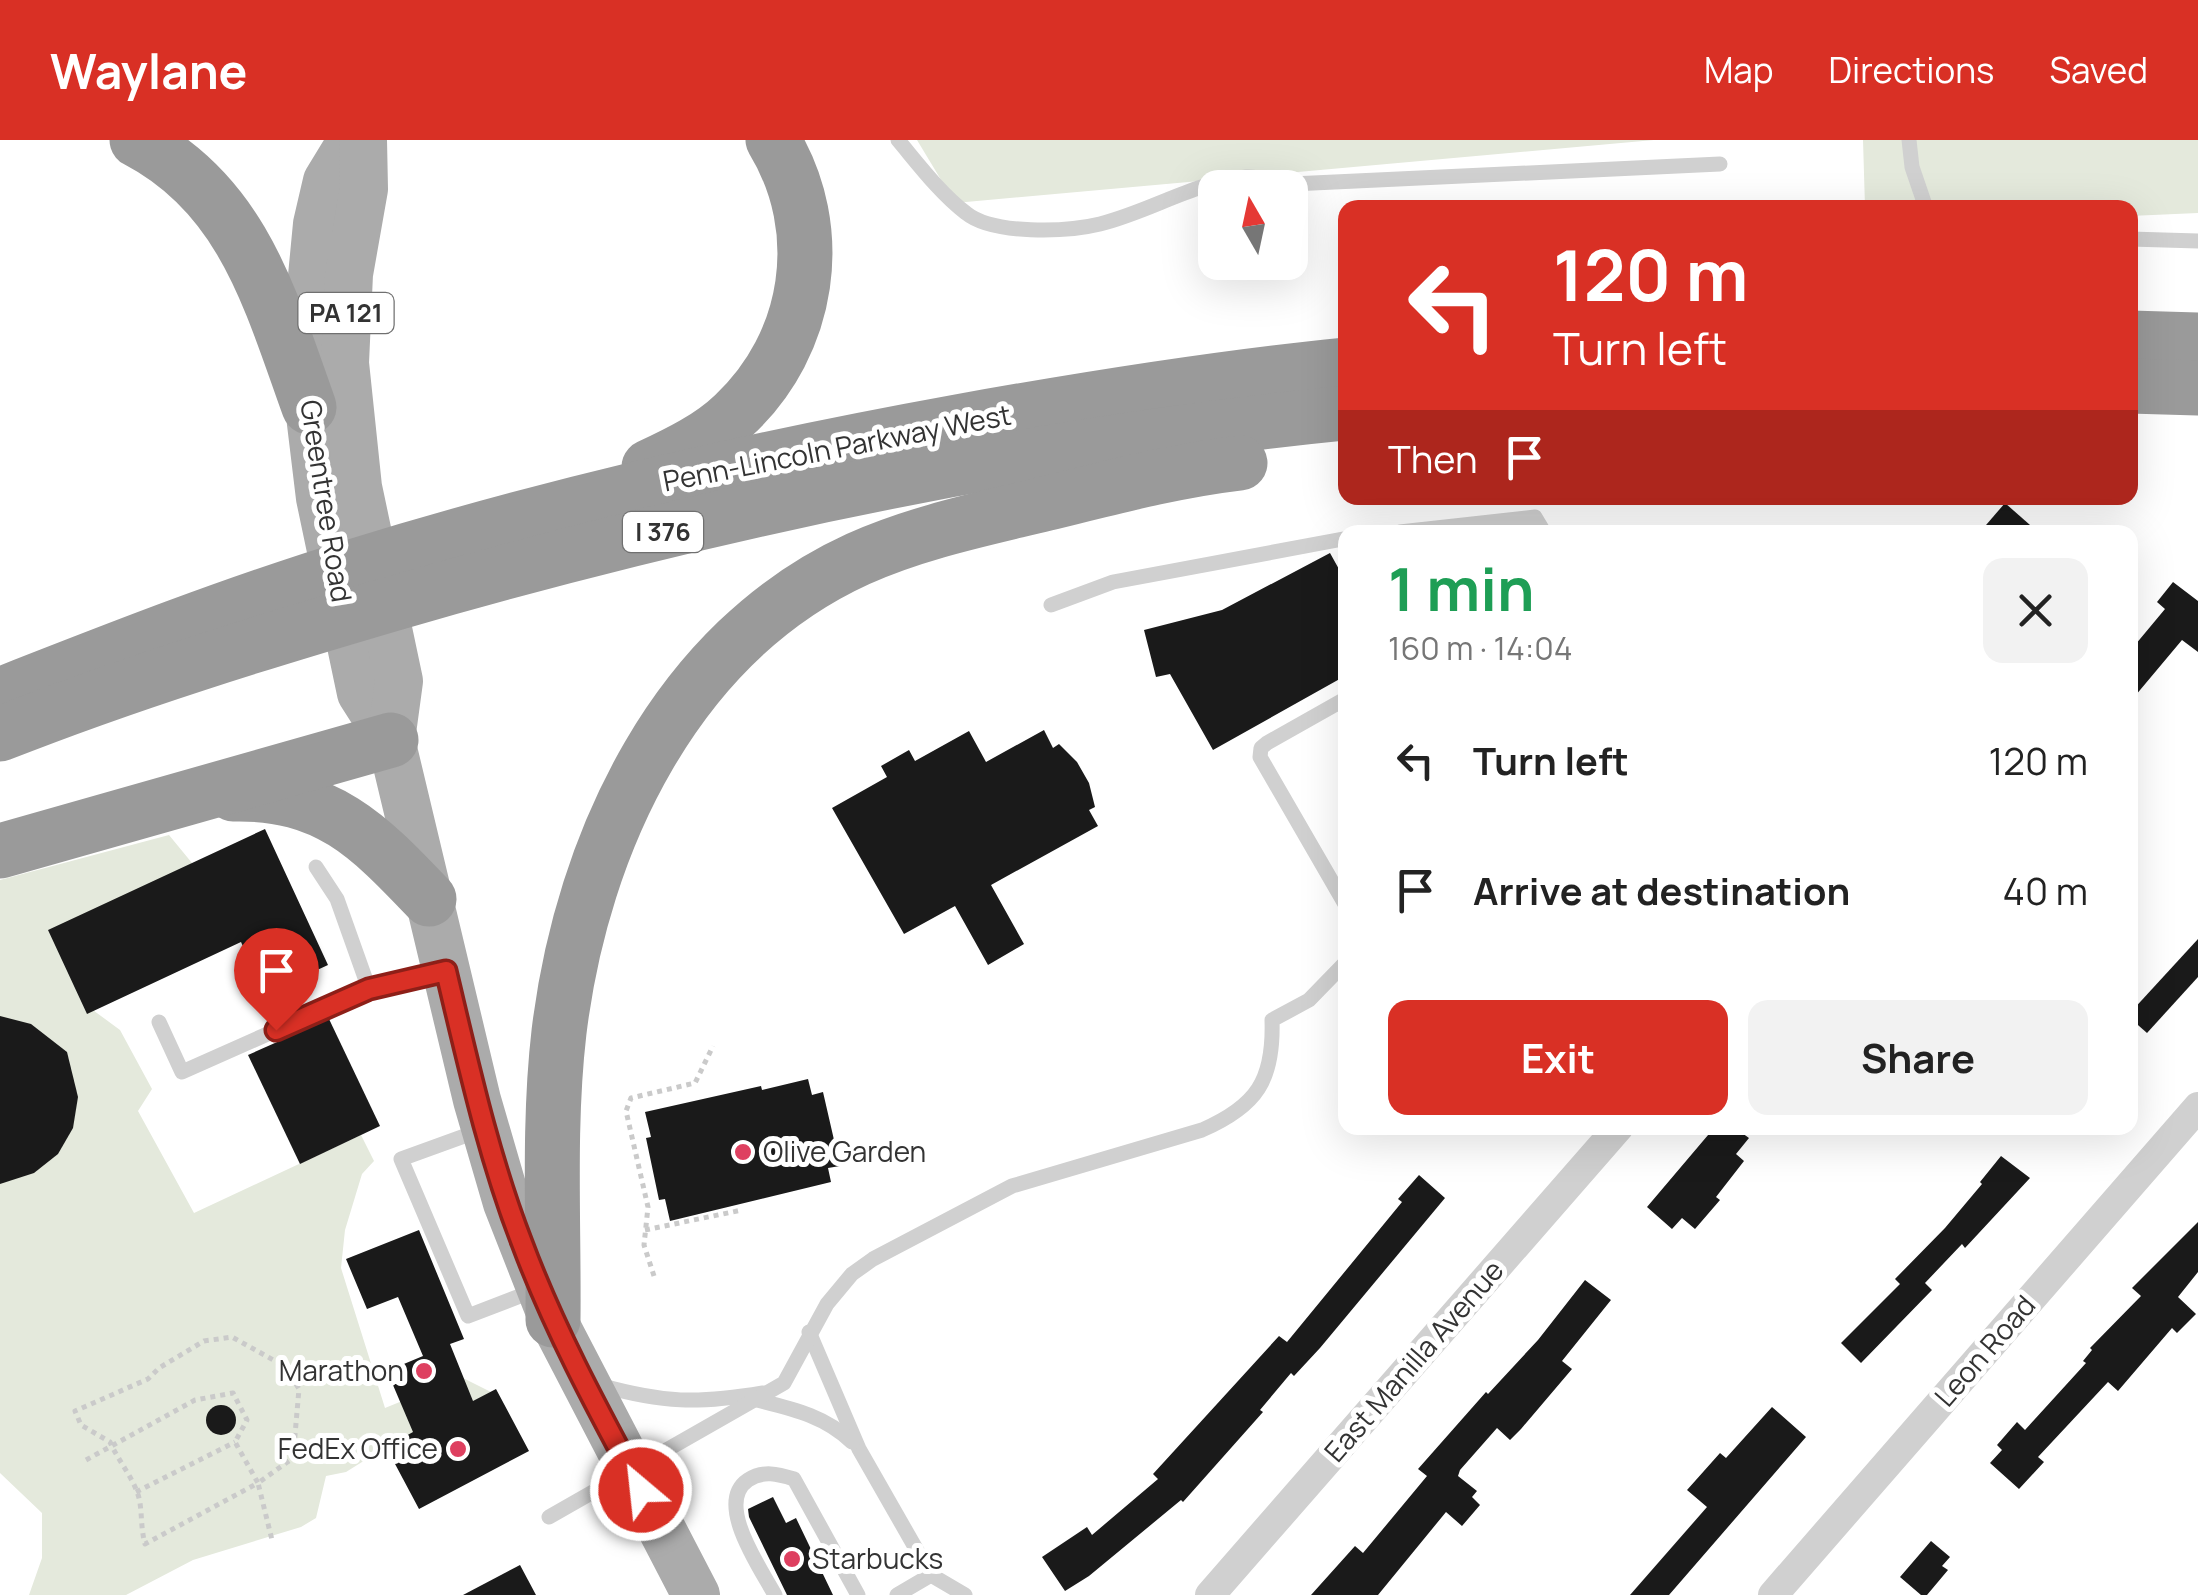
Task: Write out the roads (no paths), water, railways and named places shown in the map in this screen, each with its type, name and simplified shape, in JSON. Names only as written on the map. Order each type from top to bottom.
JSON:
[{"type":"highway","points":[[136,140],[200,186],[242,237],[272,304],[308,407]]},
{"type":"highway","points":[[546,511],[634,474],[708,435],[732,418],[772,371],[796,320],[806,262],[800,205],[773,140]]},
{"type":"highway","points":[[2138,338],[2198,340]]},
{"type":"highway","name":"Penn-Lincoln Parkway West","points":[[0,695],[213,612],[351,566],[546,511],[883,435],[1164,388],[1338,366]]},
{"type":"highway","points":[[2138,386],[2198,388]]},
{"type":"highway","points":[[2138,410],[2198,410]]},
{"type":"highway","name":"Penn-Lincoln Parkway West","points":[[0,734],[272,640],[486,576],[622,542],[787,504],[1013,460],[1338,414]]},
{"type":"highway","points":[[547,1304],[555,1089],[567,979],[580,926],[616,818],[644,763],[672,716],[722,655],[818,580],[896,543],[1204,467],[1338,450]]},
{"type":"highway","points":[[0,651],[98,642],[213,612]]},
{"type":"highway","points":[[0,851],[391,740]]},
{"type":"highway","points":[[190,799],[257,794],[308,802],[355,827],[429,899]]},
{"type":"main road","name":"Greentree Road","points":[[352,140],[326,180],[318,224],[308,318],[308,407],[339,493],[391,740],[485,1128],[507,1203],[547,1304],[583,1380],[696,1595]]},
{"type":"main road","name":"Greentree Road","points":[[339,493],[349,274],[364,189],[363,140]]},
{"type":"street","name":"Leon Road","points":[[1773,1595],[2198,1107]]},
{"type":"street","name":"East Manilla Avenue","points":[[1210,1595],[1612,1135]]},
{"type":"lane","points":[[898,140],[967,215],[994,228],[1028,230],[1099,224],[1168,198],[1248,177],[1292,184],[1720,164]]},
{"type":"lane","points":[[1908,140],[1923,200]]},
{"type":"lane","points":[[2138,238],[2198,241]]},
{"type":"lane","points":[[1463,525],[1535,517],[1540,525]]},
{"type":"lane","points":[[1051,605],[1113,582],[1338,541]]},
{"type":"lane","points":[[1338,703],[1266,743],[1260,757],[1338,892]]},
{"type":"lane","points":[[316,868],[337,899],[369,989]]},
{"type":"lane","points":[[550,1517],[784,1383],[827,1304],[852,1274],[873,1259],[1012,1186],[1202,1130],[1227,1119],[1261,1087],[1270,1065],[1272,1020],[1309,1000],[1338,970]]},
{"type":"lane","points":[[159,1022],[182,1072],[369,989],[446,971]]},
{"type":"lane","points":[[485,1128],[401,1159],[468,1316],[547,1304]]},
{"type":"lane","points":[[810,1332],[858,1448],[931,1575],[964,1594]]},
{"type":"lane","points":[[583,1380],[637,1396],[681,1402],[764,1396],[834,1425],[858,1448]]},
{"type":"lane","points":[[775,1595],[735,1513],[738,1490],[764,1473],[794,1478],[858,1595]]},
{"type":"lane","points":[[897,1595],[931,1575]]},
{"type":"place","name":"Olive Garden","points":[[743,1152]]},
{"type":"place","name":"Marathon","points":[[424,1371]]},
{"type":"place","name":"FedEx Office","points":[[458,1449]]},
{"type":"place","name":"Starbucks","points":[[792,1559]]}]
